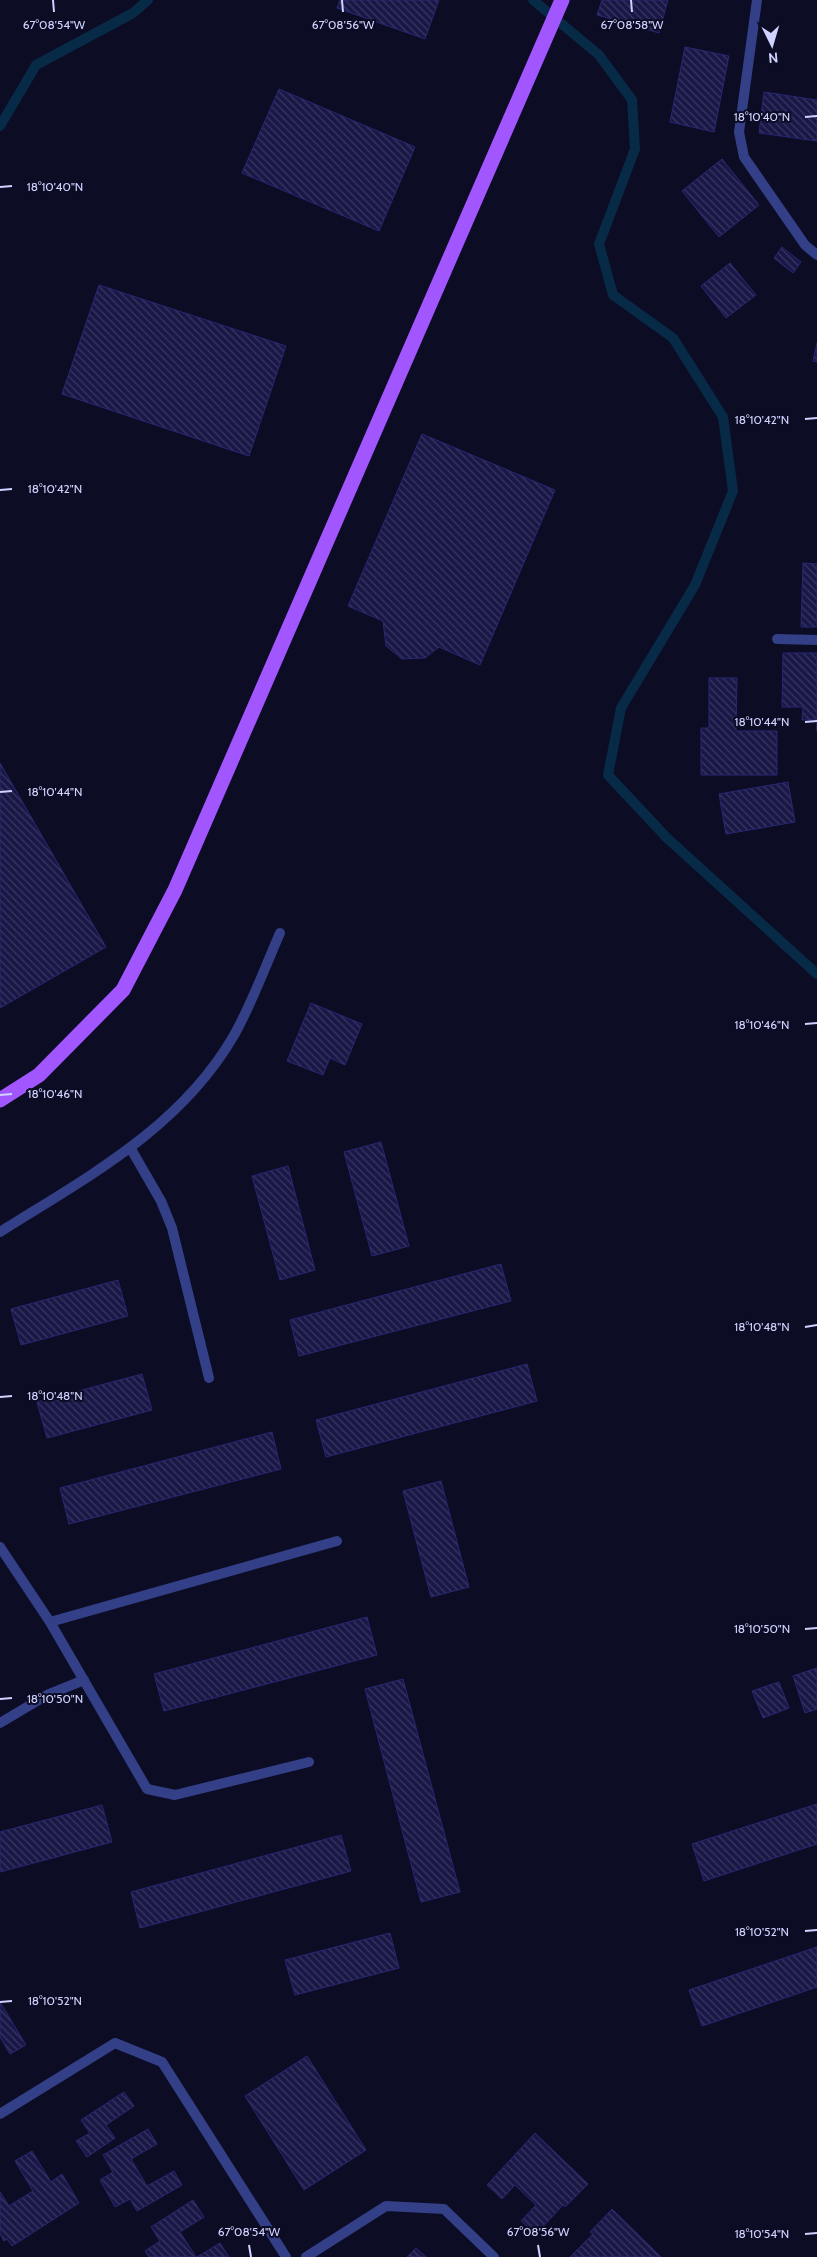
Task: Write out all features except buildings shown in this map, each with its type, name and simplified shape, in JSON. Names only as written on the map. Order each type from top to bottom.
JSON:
[{"type":"main road","points":[[0,1100],[39,1075],[123,990],[128,982],[175,890],[562,0]]},
{"type":"street","points":[[757,0],[739,132],[744,157],[805,245],[817,255]]},
{"type":"street","points":[[777,639],[817,640]]},
{"type":"street","points":[[0,1232],[131,1149],[180,1106],[233,1037],[280,933]]},
{"type":"street","points":[[131,1149],[161,1201],[172,1228],[209,1378]]},
{"type":"street","points":[[50,1622],[337,1541]]},
{"type":"street","points":[[0,1547],[50,1622],[147,1789],[175,1795],[309,1762]]},
{"type":"street","points":[[0,1723],[47,1695],[84,1680]]},
{"type":"street","points":[[0,2114],[115,2043],[162,2062],[286,2257]]},
{"type":"street","points":[[306,2257],[386,2206],[444,2209],[494,2257]]},
{"type":"waterway","points":[[0,126],[36,65],[133,13],[148,0]]},
{"type":"waterway","points":[[533,0],[599,55],[632,100],[635,149],[599,244],[613,295],[673,338],[723,417],[733,491],[695,585],[621,708],[608,775],[667,838],[817,974]]}]
